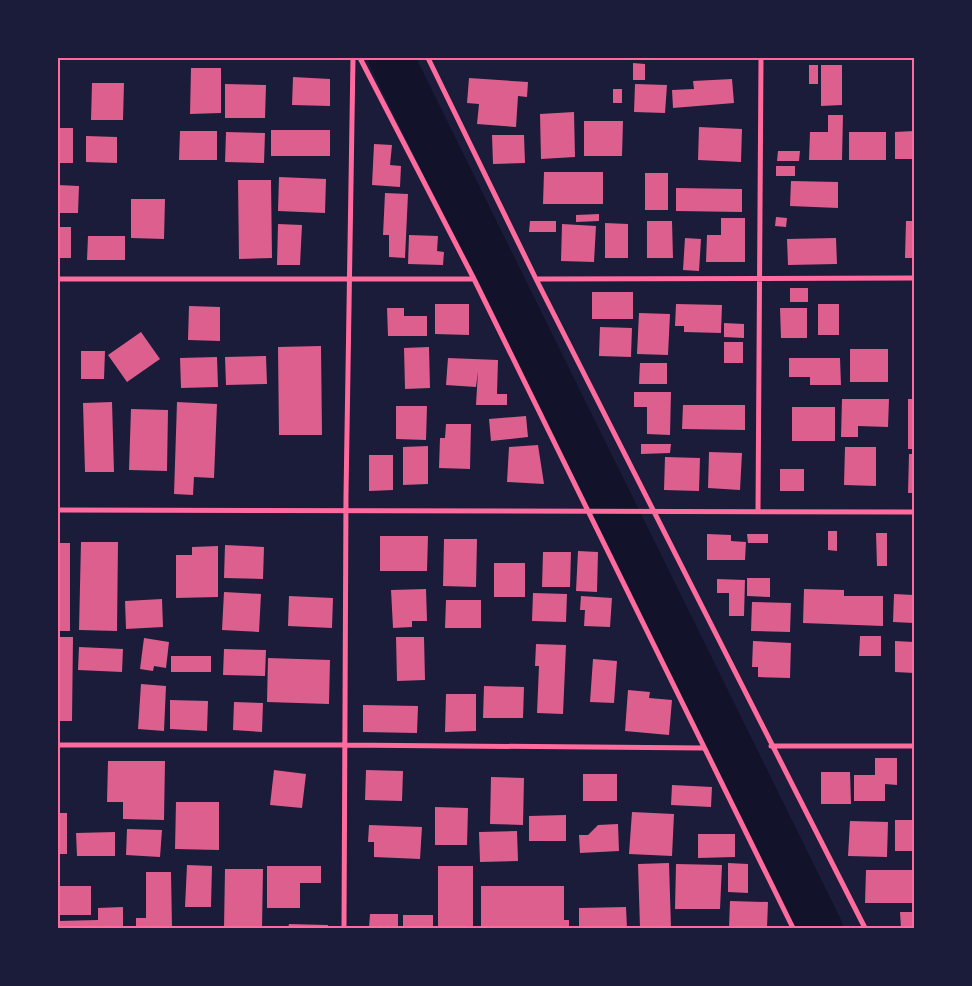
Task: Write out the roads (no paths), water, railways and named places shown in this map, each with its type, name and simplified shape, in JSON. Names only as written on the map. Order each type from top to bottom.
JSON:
[{"type":"street","points":[[344,928],[348,279],[352,58]]},
{"type":"street","points":[[360,58],[474,279],[792,928]]},
{"type":"street","points":[[428,58],[536,279],[771,746],[865,928]]},
{"type":"street","points":[[758,511],[761,58]]},
{"type":"street","points":[[58,278],[474,279]]},
{"type":"street","points":[[536,279],[914,278]]},
{"type":"street","points":[[58,510],[914,512]]},
{"type":"street","points":[[58,745],[346,744],[703,748]]},
{"type":"street","points":[[771,746],[914,746]]},
{"type":"waterway","points":[[391,58],[820,928]]}]
